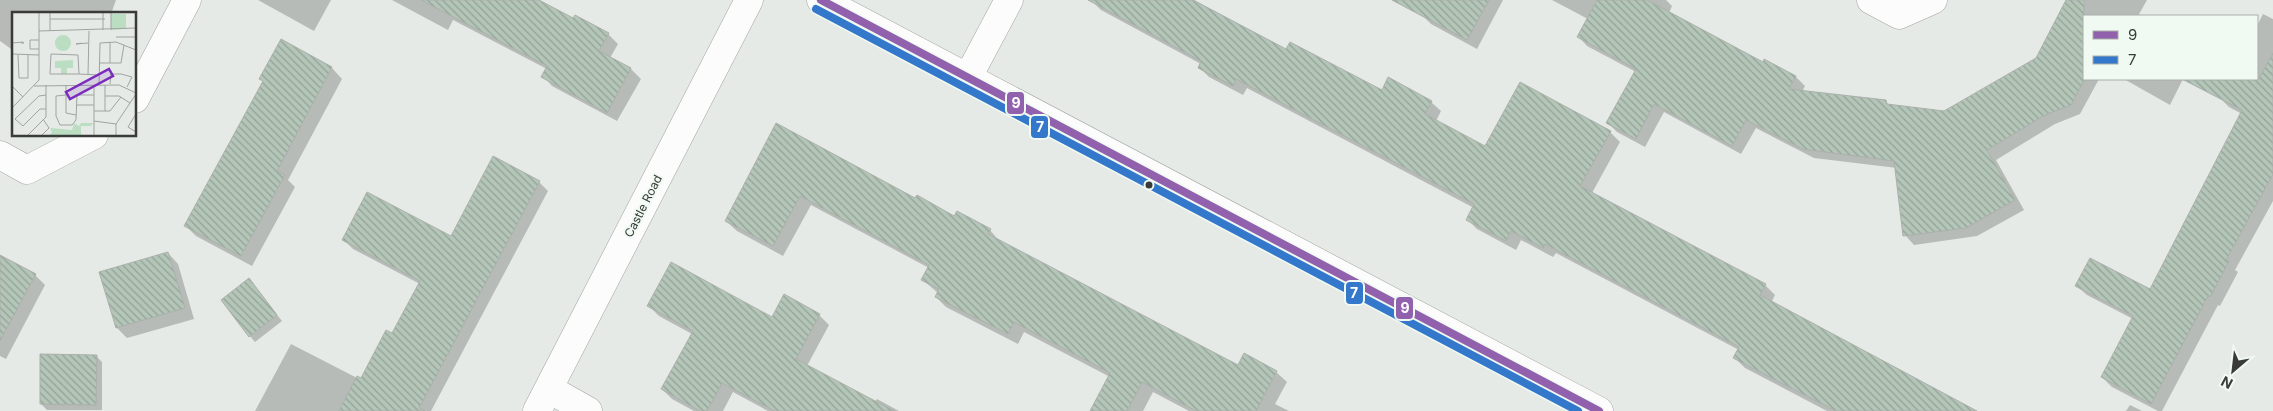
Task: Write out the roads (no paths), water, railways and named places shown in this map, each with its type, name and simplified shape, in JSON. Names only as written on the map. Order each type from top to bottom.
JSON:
[{"type":"street","points":[[136,97],[186,0]]},
{"type":"street","name":"Castle Road","points":[[543,400],[749,0]]},
{"type":"street","points":[[821,0],[1599,411]]},
{"type":"street","points":[[968,77],[1009,0]]},
{"type":"street","points":[[1871,0],[1899,15],[1933,0]]},
{"type":"street","points":[[0,155],[27,170],[92,136]]},
{"type":"street","points":[[543,400],[588,411]]}]
